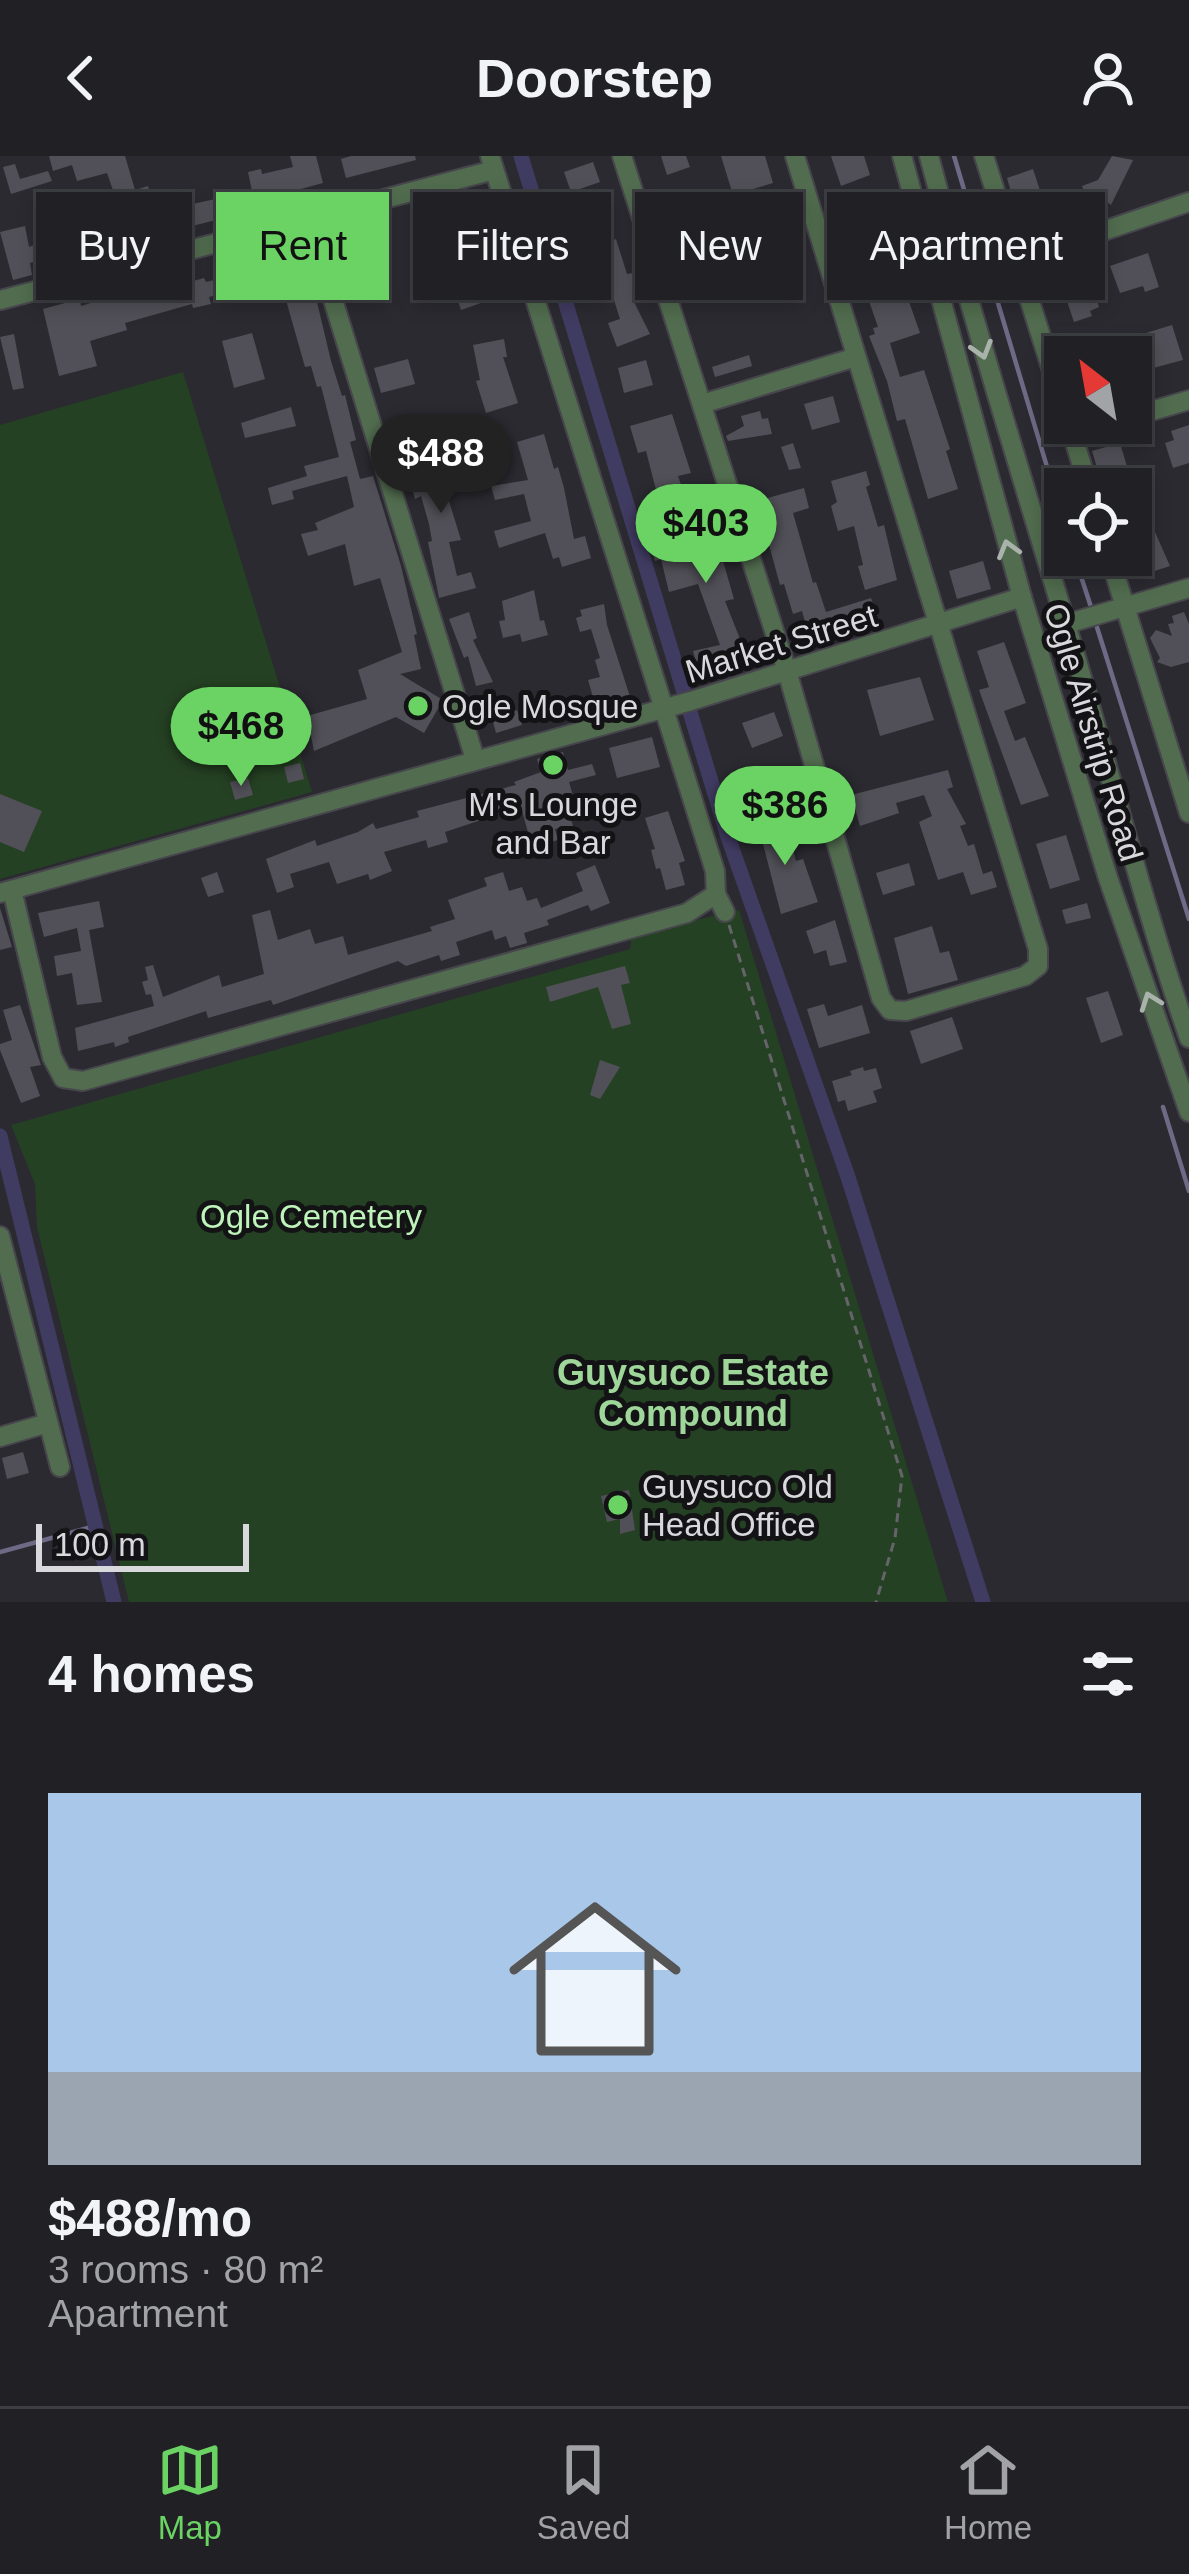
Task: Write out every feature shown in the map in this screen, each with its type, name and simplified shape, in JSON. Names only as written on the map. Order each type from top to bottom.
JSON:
[{"type":"street","points":[[622,156],[788,671],[885,1005],[906,1011],[1032,972],[1038,966],[1038,949],[795,156]]},
{"type":"street","name":"Ogle Airstrip Road","points":[[902,156],[1022,597],[1115,900],[1189,1112]]},
{"type":"street","name":"Ogle Airstrip Road","points":[[929,156],[972,320],[1070,623],[1131,856],[1189,1038]]},
{"type":"street","points":[[983,156],[994,192]]},
{"type":"street","points":[[6,891],[52,1057],[63,1078],[83,1081],[720,903],[676,705],[492,163],[389,194]]},
{"type":"street","points":[[1105,231],[1189,202]]},
{"type":"street","points":[[0,300],[216,243]]},
{"type":"street","points":[[333,300],[475,759]]},
{"type":"street","points":[[1029,300],[1044,347]]},
{"type":"street","points":[[701,404],[856,357]]},
{"type":"street","points":[[1152,411],[1189,400]]},
{"type":"street","points":[[1112,576],[1117,609],[1184,778],[1189,813]]},
{"type":"street","points":[[1070,623],[1189,588]]},
{"type":"street","name":"Market Street","points":[[6,891],[676,705],[1022,597]]},
{"type":"street","points":[[0,1236],[8,1302],[60,1467]]},
{"type":"street","points":[[0,1437],[48,1423]]},
{"type":"path","points":[[720,903],[902,1476],[895,1538],[876,1602]]},
{"type":"green space","points":[[183,372],[312,792],[0,879],[0,425]]},
{"type":"green space","name":"Ogle Cemetery","points":[[739,910],[948,1602],[129,1602],[37,1227],[35,1184],[11,1125],[630,949],[632,935]]},
{"type":"building","points":[[49,156],[125,156],[135,190],[148,186],[150,192],[114,192],[107,173],[77,181],[72,165],[53,171]]},
{"type":"building","points":[[290,156],[316,156],[323,183],[290,192],[247,192],[252,191],[248,172],[293,167]]},
{"type":"building","points":[[415,156],[416,160],[346,178],[341,159]]},
{"type":"building","points":[[661,156],[686,156],[690,167],[667,175]]},
{"type":"building","points":[[721,156],[765,156],[773,183],[732,192]]},
{"type":"building","points":[[831,156],[864,156],[870,175],[841,186]]},
{"type":"building","points":[[1112,156],[1133,160],[1111,205],[1105,192],[1084,192],[1082,186],[1098,180]]},
{"type":"building","points":[[593,162],[600,182],[571,192],[564,172]]},
{"type":"building","points":[[15,164],[20,179],[48,171],[52,181],[11,194],[3,167]]},
{"type":"building","points":[[1033,169],[1041,192],[1011,192],[1007,178]]},
{"type":"building","points":[[216,199],[216,220],[192,226],[192,204]]},
{"type":"building","points":[[25,226],[29,247],[36,244],[32,275],[13,280],[0,232]]},
{"type":"building","points":[[616,239],[627,274],[633,273],[632,298],[650,334],[617,347],[608,323],[620,319],[611,290],[611,241]]},
{"type":"building","points":[[1148,253],[1159,287],[1120,293],[1110,266]]},
{"type":"building","points":[[216,280],[211,304],[193,308],[192,304],[125,323],[127,330],[90,341],[97,366],[59,376],[43,309],[76,300],[81,306],[100,300],[192,300],[192,281]]},
{"type":"building","points":[[286,300],[317,300],[356,440],[350,442],[360,479],[373,476],[417,634],[421,669],[400,674],[443,700],[424,733],[396,717],[314,751],[307,716],[367,699],[358,670],[402,652],[380,578],[354,586],[345,544],[308,556],[301,534],[318,530],[315,523],[354,507],[347,476],[292,491],[294,499],[272,505],[268,488],[307,476],[304,466],[339,457],[321,386],[317,387],[311,366],[305,367]]},
{"type":"building","points":[[458,300],[489,300],[461,310]]},
{"type":"building","points":[[908,300],[920,333],[890,343],[900,377],[924,370],[958,489],[928,499],[905,419],[897,421],[869,336],[878,327],[869,301]]},
{"type":"building","points":[[1067,300],[1097,300],[1099,307],[1090,311],[1092,316],[1074,322]]},
{"type":"building","points":[[1172,325],[1183,360],[1152,368],[1152,336],[1146,333]]},
{"type":"building","points":[[252,333],[265,379],[234,388],[222,341]]},
{"type":"building","points":[[14,334],[24,388],[13,390],[0,337]]},
{"type":"building","points":[[504,339],[507,357],[503,357],[518,403],[486,413],[476,381],[480,380],[473,345]]},
{"type":"building","points":[[749,355],[752,366],[715,377],[712,367]]},
{"type":"building","points":[[408,359],[415,384],[381,393],[374,368]]},
{"type":"building","points":[[646,360],[653,385],[624,393],[618,368]]},
{"type":"building","points":[[833,396],[840,422],[812,430],[804,404]]},
{"type":"building","points":[[291,407],[296,426],[245,438],[241,423]]},
{"type":"building","points":[[760,411],[762,419],[768,418],[772,434],[728,441],[726,436],[744,426],[741,416]]},
{"type":"building","points":[[672,414],[691,473],[678,476],[688,504],[662,513],[646,451],[638,453],[630,426]]},
{"type":"building","points":[[1189,425],[1189,463],[1173,468],[1165,443],[1174,440],[1171,431]]},
{"type":"building","points":[[544,434],[564,488],[574,539],[585,536],[591,558],[562,567],[559,557],[553,559],[545,533],[499,548],[494,531],[531,521],[524,494],[495,500],[491,486],[528,480],[517,442]]},
{"type":"building","points":[[793,443],[801,468],[789,470],[781,447]]},
{"type":"building","points":[[1120,444],[1127,468],[1097,468],[1092,451]]},
{"type":"building","points":[[419,449],[423,473],[474,457],[479,477],[445,488],[461,540],[449,542],[457,576],[471,572],[476,588],[439,598],[429,524],[421,496],[415,499],[401,451]]},
{"type":"building","points":[[866,471],[870,485],[866,487],[878,527],[884,525],[897,580],[865,590],[854,526],[838,531],[831,481]]},
{"type":"building","points":[[804,488],[809,508],[793,513],[826,612],[871,598],[880,622],[809,637],[802,611],[793,614],[757,501]]},
{"type":"building","points":[[720,506],[731,539],[718,544],[734,599],[725,601],[740,639],[744,638],[751,668],[716,678],[713,668],[699,672],[693,651],[720,645],[698,584],[669,592],[661,559],[655,561],[650,544],[690,533],[685,519]]},
{"type":"building","points":[[1152,533],[1170,566],[1152,572]]},
{"type":"building","points":[[983,561],[991,589],[957,599],[949,571]]},
{"type":"building","points":[[534,590],[548,635],[522,642],[520,634],[503,638],[502,601]]},
{"type":"building","points":[[604,604],[632,703],[597,711],[588,680],[600,677],[595,660],[600,658],[591,629],[580,632],[576,618],[582,616],[580,610]]},
{"type":"building","points":[[469,612],[477,638],[473,640],[493,682],[476,686],[468,656],[464,658],[449,619]]},
{"type":"building","points":[[1184,612],[1189,624],[1189,662],[1171,667],[1157,662],[1160,658],[1150,638],[1156,630],[1172,636],[1168,624],[1174,623],[1172,616]]},
{"type":"building","points":[[1004,642],[1026,703],[1004,711],[1015,741],[1025,737],[1049,796],[1021,805],[979,690],[989,687],[977,651]]},
{"type":"building","points":[[920,677],[934,720],[880,736],[867,690]]},
{"type":"building","points":[[517,710],[522,725],[496,733],[492,718]]},
{"type":"building","points":[[774,712],[783,736],[752,748],[742,723]]},
{"type":"building","points":[[652,737],[660,767],[617,778],[609,748]]},
{"type":"building","points":[[563,752],[568,770],[592,764],[596,775],[569,782],[576,806],[568,809],[573,826],[555,829],[558,840],[532,847],[521,807],[445,832],[448,842],[428,848],[426,840],[384,852],[392,871],[370,880],[368,874],[337,884],[329,862],[290,874],[294,887],[277,893],[266,859],[315,840],[317,846],[373,823],[376,829],[419,817],[417,811],[516,785],[514,782],[541,772],[537,759]]},
{"type":"building","points":[[300,763],[304,779],[288,783],[284,767]]},
{"type":"building","points":[[948,770],[953,787],[947,789],[966,824],[960,826],[968,846],[974,844],[983,874],[992,871],[997,887],[971,895],[963,872],[938,880],[919,822],[932,816],[924,795],[896,803],[899,813],[860,826],[851,795]]},
{"type":"building","points":[[248,778],[253,795],[235,800],[230,782]]},
{"type":"building","points":[[0,794],[42,811],[24,852],[0,842]]},
{"type":"building","points":[[668,811],[685,861],[679,863],[685,885],[666,890],[660,868],[656,869],[645,818]]},
{"type":"building","points":[[772,812],[786,848],[792,846],[796,861],[803,859],[818,902],[781,914],[762,840],[752,820]]},
{"type":"building","points":[[1066,835],[1080,880],[1050,889],[1036,844]]},
{"type":"building","points":[[909,863],[915,885],[883,895],[876,873]]},
{"type":"building","points":[[595,865],[610,903],[591,911],[588,905],[547,920],[549,925],[524,933],[527,943],[510,948],[506,936],[495,940],[492,930],[456,942],[460,955],[441,961],[439,955],[406,966],[398,961],[273,1005],[271,1000],[208,1018],[206,1011],[128,1037],[129,1042],[115,1047],[114,1042],[78,1051],[75,1028],[154,1006],[142,982],[148,980],[145,967],[153,965],[163,997],[219,975],[222,987],[264,974],[252,915],[270,910],[278,940],[310,929],[315,944],[343,936],[348,955],[432,931],[430,927],[455,919],[448,900],[487,886],[484,878],[503,872],[509,891],[522,887],[527,901],[537,898],[541,908],[583,891],[576,873]]},
{"type":"building","points":[[217,872],[224,892],[208,897],[201,878]]},
{"type":"building","points":[[99,901],[104,927],[89,930],[102,1002],[77,1005],[72,973],[57,976],[54,956],[81,951],[77,928],[44,937],[38,913]]},
{"type":"building","points":[[1087,903],[1091,918],[1066,924],[1062,910]]},
{"type":"building","points":[[0,908],[12,947],[0,950]]},
{"type":"building","points":[[835,920],[847,962],[830,966],[826,950],[814,954],[806,931]]},
{"type":"building","points":[[932,926],[940,953],[949,951],[958,980],[908,994],[894,938]]},
{"type":"building","points":[[625,966],[630,983],[621,985],[631,1024],[612,1029],[598,987],[550,1002],[546,987]]},
{"type":"building","points":[[1108,991],[1123,1035],[1101,1043],[1086,998]]},
{"type":"building","points":[[824,1004],[828,1016],[862,1005],[870,1033],[819,1048],[807,1009]]},
{"type":"building","points":[[20,1005],[41,1065],[30,1067],[40,1096],[21,1103],[0,1050],[0,1044],[12,1040],[3,1010]]},
{"type":"building","points":[[952,1017],[963,1049],[921,1064],[910,1031]]},
{"type":"building","points":[[600,1060],[620,1067],[600,1099],[590,1095]]},
{"type":"building","points":[[863,1067],[864,1071],[876,1068],[882,1088],[873,1091],[877,1102],[848,1111],[845,1100],[838,1102],[832,1081]]},
{"type":"building","points":[[23,1452],[29,1473],[7,1479],[2,1458]]},
{"type":"building","name":"Guysuco Old Head Office","points":[[629,1490],[635,1530],[620,1534],[620,1519],[607,1522],[601,1496]]},
{"type":"waterway","points":[[521,156],[728,837],[847,1174],[983,1602]]},
{"type":"waterway","points":[[954,156],[1047,468]]},
{"type":"waterway","points":[[1081,576],[1092,610]]},
{"type":"waterway","points":[[1095,621],[1189,919]]},
{"type":"waterway","points":[[1163,1107],[1189,1191]]},
{"type":"waterway","points":[[0,1136],[114,1602]]},
{"type":"waterway","points":[[0,1552],[95,1526]]},
{"type":"place","name":"Ogle Mosque","points":[[418,706]]},
{"type":"place","name":"M's Lounge and Bar","points":[[553,765]]},
{"type":"place","name":"Guysuco Old Head Office","points":[[618,1505]]},
{"type":"district","name":"Guysuco Estate Compound","points":[[693,1392]]}]
